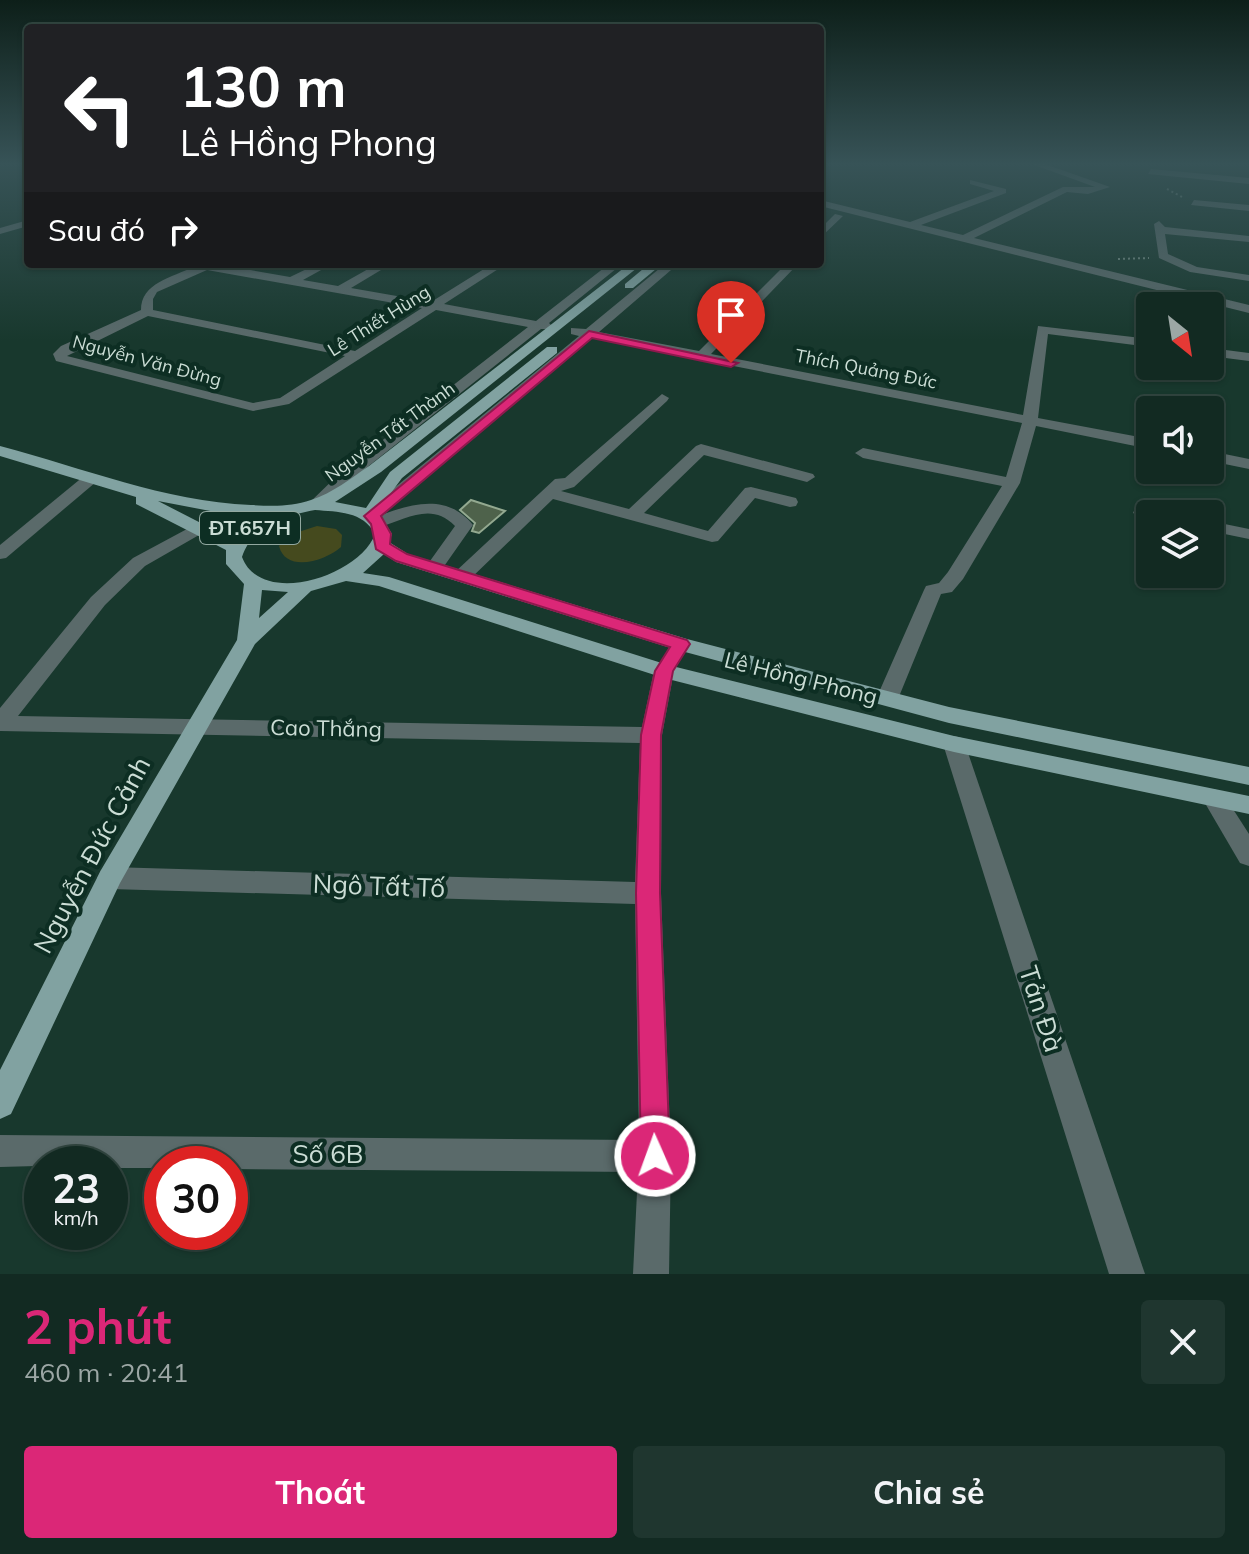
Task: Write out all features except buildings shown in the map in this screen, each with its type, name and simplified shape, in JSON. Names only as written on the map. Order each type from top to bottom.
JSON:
[{"type":"main road","name":"Nguyễn Tất Thành","points":[[315,505],[365,476],[631,268]]},
{"type":"main road","points":[[558,328],[582,333],[652,268]]},
{"type":"main road","name":"ĐT.657H","points":[[0,451],[121,489],[226,509],[251,511],[315,505],[356,509],[375,519]]},
{"type":"main road","name":"ĐT.657H","points":[[121,489],[234,547]]},
{"type":"main road","name":"ĐT.657H","points":[[254,582],[235,567],[234,547],[255,524],[292,509]]},
{"type":"main road","points":[[254,582],[277,587],[305,587],[347,576],[363,567],[382,545],[383,534],[375,519]]},
{"type":"main road","name":"Lê Hồng Phong","points":[[382,545],[402,558],[681,644],[887,699],[1048,736],[1249,776]]},
{"type":"main road","name":"Lê Hồng Phong","points":[[347,576],[382,581],[664,671],[954,744],[1249,805]]},
{"type":"main road","name":"Nguyễn Đức Cảnh","points":[[247,640],[254,582]]},
{"type":"main road","name":"Nguyễn Đức Cảnh","points":[[0,1103],[110,878],[196,726],[247,640],[305,587]]},
{"type":"main road","points":[[664,671],[681,644]]},
{"type":"street","points":[[900,222],[1249,309]]},
{"type":"street","points":[[911,225],[918,222]]},
{"type":"street","points":[[965,238],[997,222]]},
{"type":"street","points":[[0,231],[24,224]]},
{"type":"street","points":[[1249,239],[1160,227],[1163,256],[1194,270],[1249,278]]},
{"type":"street","points":[[196,268],[153,290],[147,299],[147,312],[357,355]]},
{"type":"street","points":[[225,268],[558,328]]},
{"type":"street","points":[[292,281],[318,268]]},
{"type":"street","points":[[339,290],[378,268]]},
{"type":"street","name":"Lê Thiết Hùng","points":[[274,405],[436,307],[494,268]]},
{"type":"street","name":"Nguyễn Tất Thành","points":[[315,505],[345,477],[611,268]]},
{"type":"street","points":[[375,519],[582,333],[667,268]]},
{"type":"street","points":[[701,357],[788,268]]},
{"type":"street","name":"Nguyễn Văn Đừng","points":[[147,312],[66,349],[60,354],[61,358],[253,407],[274,405]]},
{"type":"street","points":[[887,699],[933,590],[945,588],[956,575],[1012,483],[1030,421],[1042,329],[1136,341]]},
{"type":"street","name":"Thích Quảng Đức","points":[[582,333],[1136,441]]},
{"type":"street","points":[[1224,354],[1249,357]]},
{"type":"street","points":[[462,576],[561,482],[568,484],[662,398]]},
{"type":"street","points":[[633,515],[701,449],[807,477]]},
{"type":"street","points":[[863,453],[1012,483]]},
{"type":"street","points":[[1224,459],[1249,464]]},
{"type":"street","points":[[0,554],[90,479]]},
{"type":"street","points":[[549,493],[712,537],[751,492],[790,502]]},
{"type":"street","points":[[375,519],[431,506],[455,513],[464,525],[434,568]]},
{"type":"street","points":[[0,723],[98,601],[139,562],[200,527]]},
{"type":"street","points":[[1224,529],[1249,534]]},
{"type":"street","points":[[651,1274],[655,1156],[648,893],[651,735],[664,671]]},
{"type":"street","name":"Cao Thắng","points":[[0,723],[651,735]]},
{"type":"street","name":"Tản Đà","points":[[954,744],[1127,1274]]},
{"type":"street","points":[[1214,798],[1249,856]]},
{"type":"street","name":"Ngô Tất Tố","points":[[110,878],[648,893]]},
{"type":"street","name":"Số 6B","points":[[0,1151],[655,1156]]},
{"type":"green space","points":[[317,526],[336,529],[342,535],[341,547],[307,562],[290,560],[283,555],[279,546],[289,535]]},
{"type":"route","points":[[655,1156],[648,893],[651,735],[664,671],[681,644],[402,558],[382,545],[383,534],[379,522],[371,516],[589,334],[731,363]]}]
